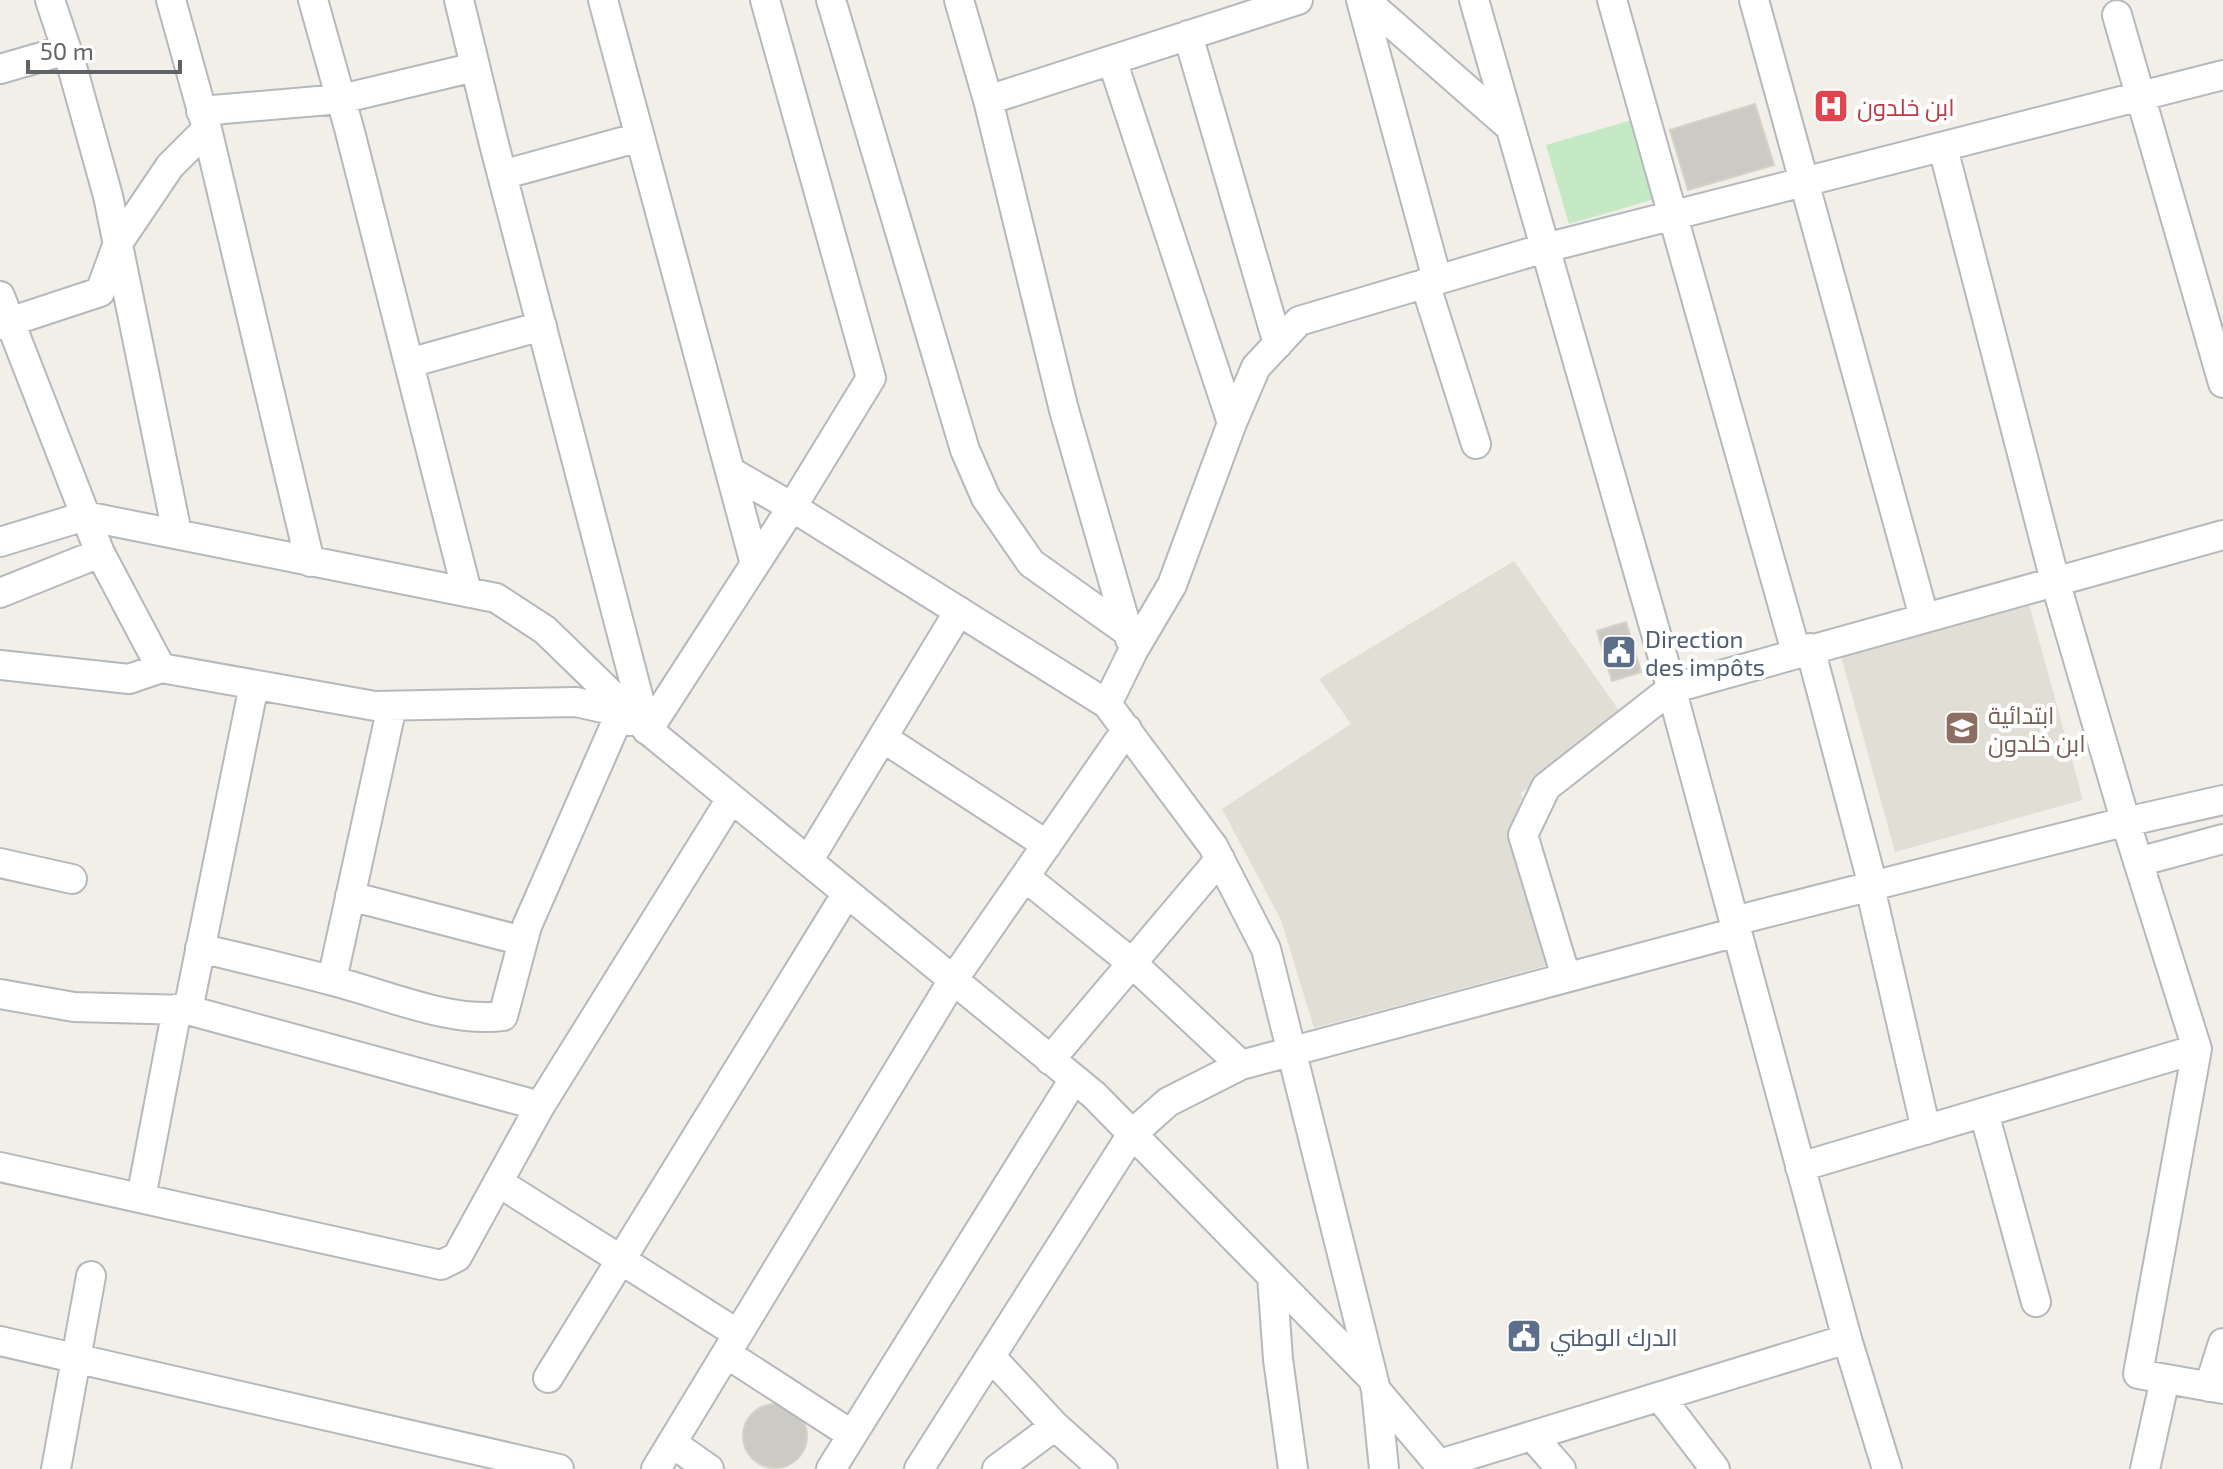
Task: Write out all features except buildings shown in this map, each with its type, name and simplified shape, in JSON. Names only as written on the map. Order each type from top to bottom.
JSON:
[{"type":"street","points":[[50,0],[108,196],[177,533]]},
{"type":"street","points":[[171,0],[204,120],[310,562]]},
{"type":"street","points":[[313,0],[467,592]]},
{"type":"street","points":[[459,0],[648,730]]},
{"type":"street","points":[[603,0],[755,564]]},
{"type":"street","points":[[648,730],[871,378],[765,0]]},
{"type":"street","points":[[831,0],[965,450],[986,498],[1031,563],[1130,642]]},
{"type":"street","points":[[959,0],[988,100],[1064,410],[1130,642]]},
{"type":"street","points":[[988,100],[1298,0]]},
{"type":"street","points":[[1363,0],[1511,128]]},
{"type":"street","points":[[1363,0],[1431,281],[1476,444]]},
{"type":"street","points":[[1474,0],[1671,689],[1847,1339],[1887,1469]]},
{"type":"street","points":[[1612,0],[1872,886],[1926,1130]]},
{"type":"street","points":[[1754,0],[1924,617]]},
{"type":"street","points":[[2117,15],[2223,383]]},
{"type":"street","points":[[1188,35],[1278,344]]},
{"type":"street","points":[[0,69],[66,50]]},
{"type":"street","points":[[1112,60],[1232,423]]},
{"type":"street","points":[[161,668],[100,553],[3,314],[100,292],[118,243],[204,120],[341,99],[475,67]]},
{"type":"street","points":[[1107,704],[1130,642],[1172,585],[1256,367],[1299,321],[1545,248],[2223,75]]},
{"type":"street","points":[[502,175],[640,137]]},
{"type":"street","points":[[1943,148],[2055,581],[2197,1049],[2138,1374],[2216,1388],[2223,1343]]},
{"type":"street","points":[[409,363],[542,326]]},
{"type":"street","points":[[731,472],[1107,704],[1197,823],[1220,859],[1266,949],[1374,1384],[1384,1469]]},
{"type":"street","points":[[0,542],[85,516],[496,598],[545,630],[648,730],[1074,1079],[1272,1276],[1374,1384],[1442,1467],[1847,1339]]},
{"type":"street","points":[[1566,977],[1523,835],[1546,787],[1671,689],[2223,535]]},
{"type":"street","points":[[0,593],[100,553]]},
{"type":"street","points":[[808,861],[959,611]]},
{"type":"street","points":[[0,665],[129,679],[161,668],[375,706],[576,702],[607,709],[648,730]]},
{"type":"street","points":[[141,1198],[200,948],[254,685]]},
{"type":"street","points":[[332,980],[392,706]]},
{"type":"street","points":[[200,948],[453,1014],[485,1019],[503,1016],[523,941],[619,716]]},
{"type":"street","points":[[656,1469],[953,980],[1127,729]]},
{"type":"street","points":[[883,738],[1047,845]]},
{"type":"street","points":[[0,1167],[441,1265],[457,1257],[540,1106],[731,799]]},
{"type":"street","points":[[919,1469],[1132,1134],[1168,1102],[1241,1065],[1566,977],[1872,886],[2223,800]]},
{"type":"street","points":[[2138,862],[2223,839]]},
{"type":"street","points":[[1050,1060],[1220,859]]},
{"type":"street","points":[[0,863],[72,879]]},
{"type":"street","points":[[1025,877],[1132,963],[1241,1065]]},
{"type":"street","points":[[548,1378],[847,893]]},
{"type":"street","points":[[350,896],[523,941]]},
{"type":"street","points":[[0,994],[74,1007],[183,1010],[540,1106]]},
{"type":"street","points":[[1800,1167],[2197,1049]]},
{"type":"street","points":[[831,1469],[1074,1079]]},
{"type":"street","points":[[1984,1113],[2036,1302]]},
{"type":"street","points":[[498,1182],[622,1258],[852,1435]]},
{"type":"street","points":[[56,1469],[91,1276]]},
{"type":"street","points":[[1272,1276],[1278,1359],[1293,1469]]},
{"type":"street","points":[[0,1341],[559,1469]]},
{"type":"street","points":[[992,1358],[1055,1426],[1103,1469]]},
{"type":"street","points":[[2145,1469],[2165,1379]]},
{"type":"street","points":[[1660,1397],[1715,1469]]},
{"type":"street","points":[[997,1469],[1055,1426]]},
{"type":"street","points":[[1533,1437],[1561,1469]]},
{"type":"street","points":[[672,1443],[709,1469]]},
{"type":"shaded area","points":[[1514,561],[1625,719],[1521,793],[1575,958],[1314,1028],[1281,920],[1222,809],[1351,724],[1319,679]]},
{"type":"shaded area","name":"ابتدائية ابن خلدون","points":[[2029,604],[2083,800],[1895,852],[1841,656]]},
{"type":"green space","points":[[1632,120],[1655,199],[1569,224],[1546,145]]},
{"type":"place","name":"ابن خلدون","points":[[1831,106]]},
{"type":"place","name":"Direction des impôts","points":[[1619,652]]},
{"type":"place","name":"ابتدائية ابن خلدون","points":[[1962,728]]},
{"type":"place","name":"الدرك الوطني","points":[[1524,1336]]}]
